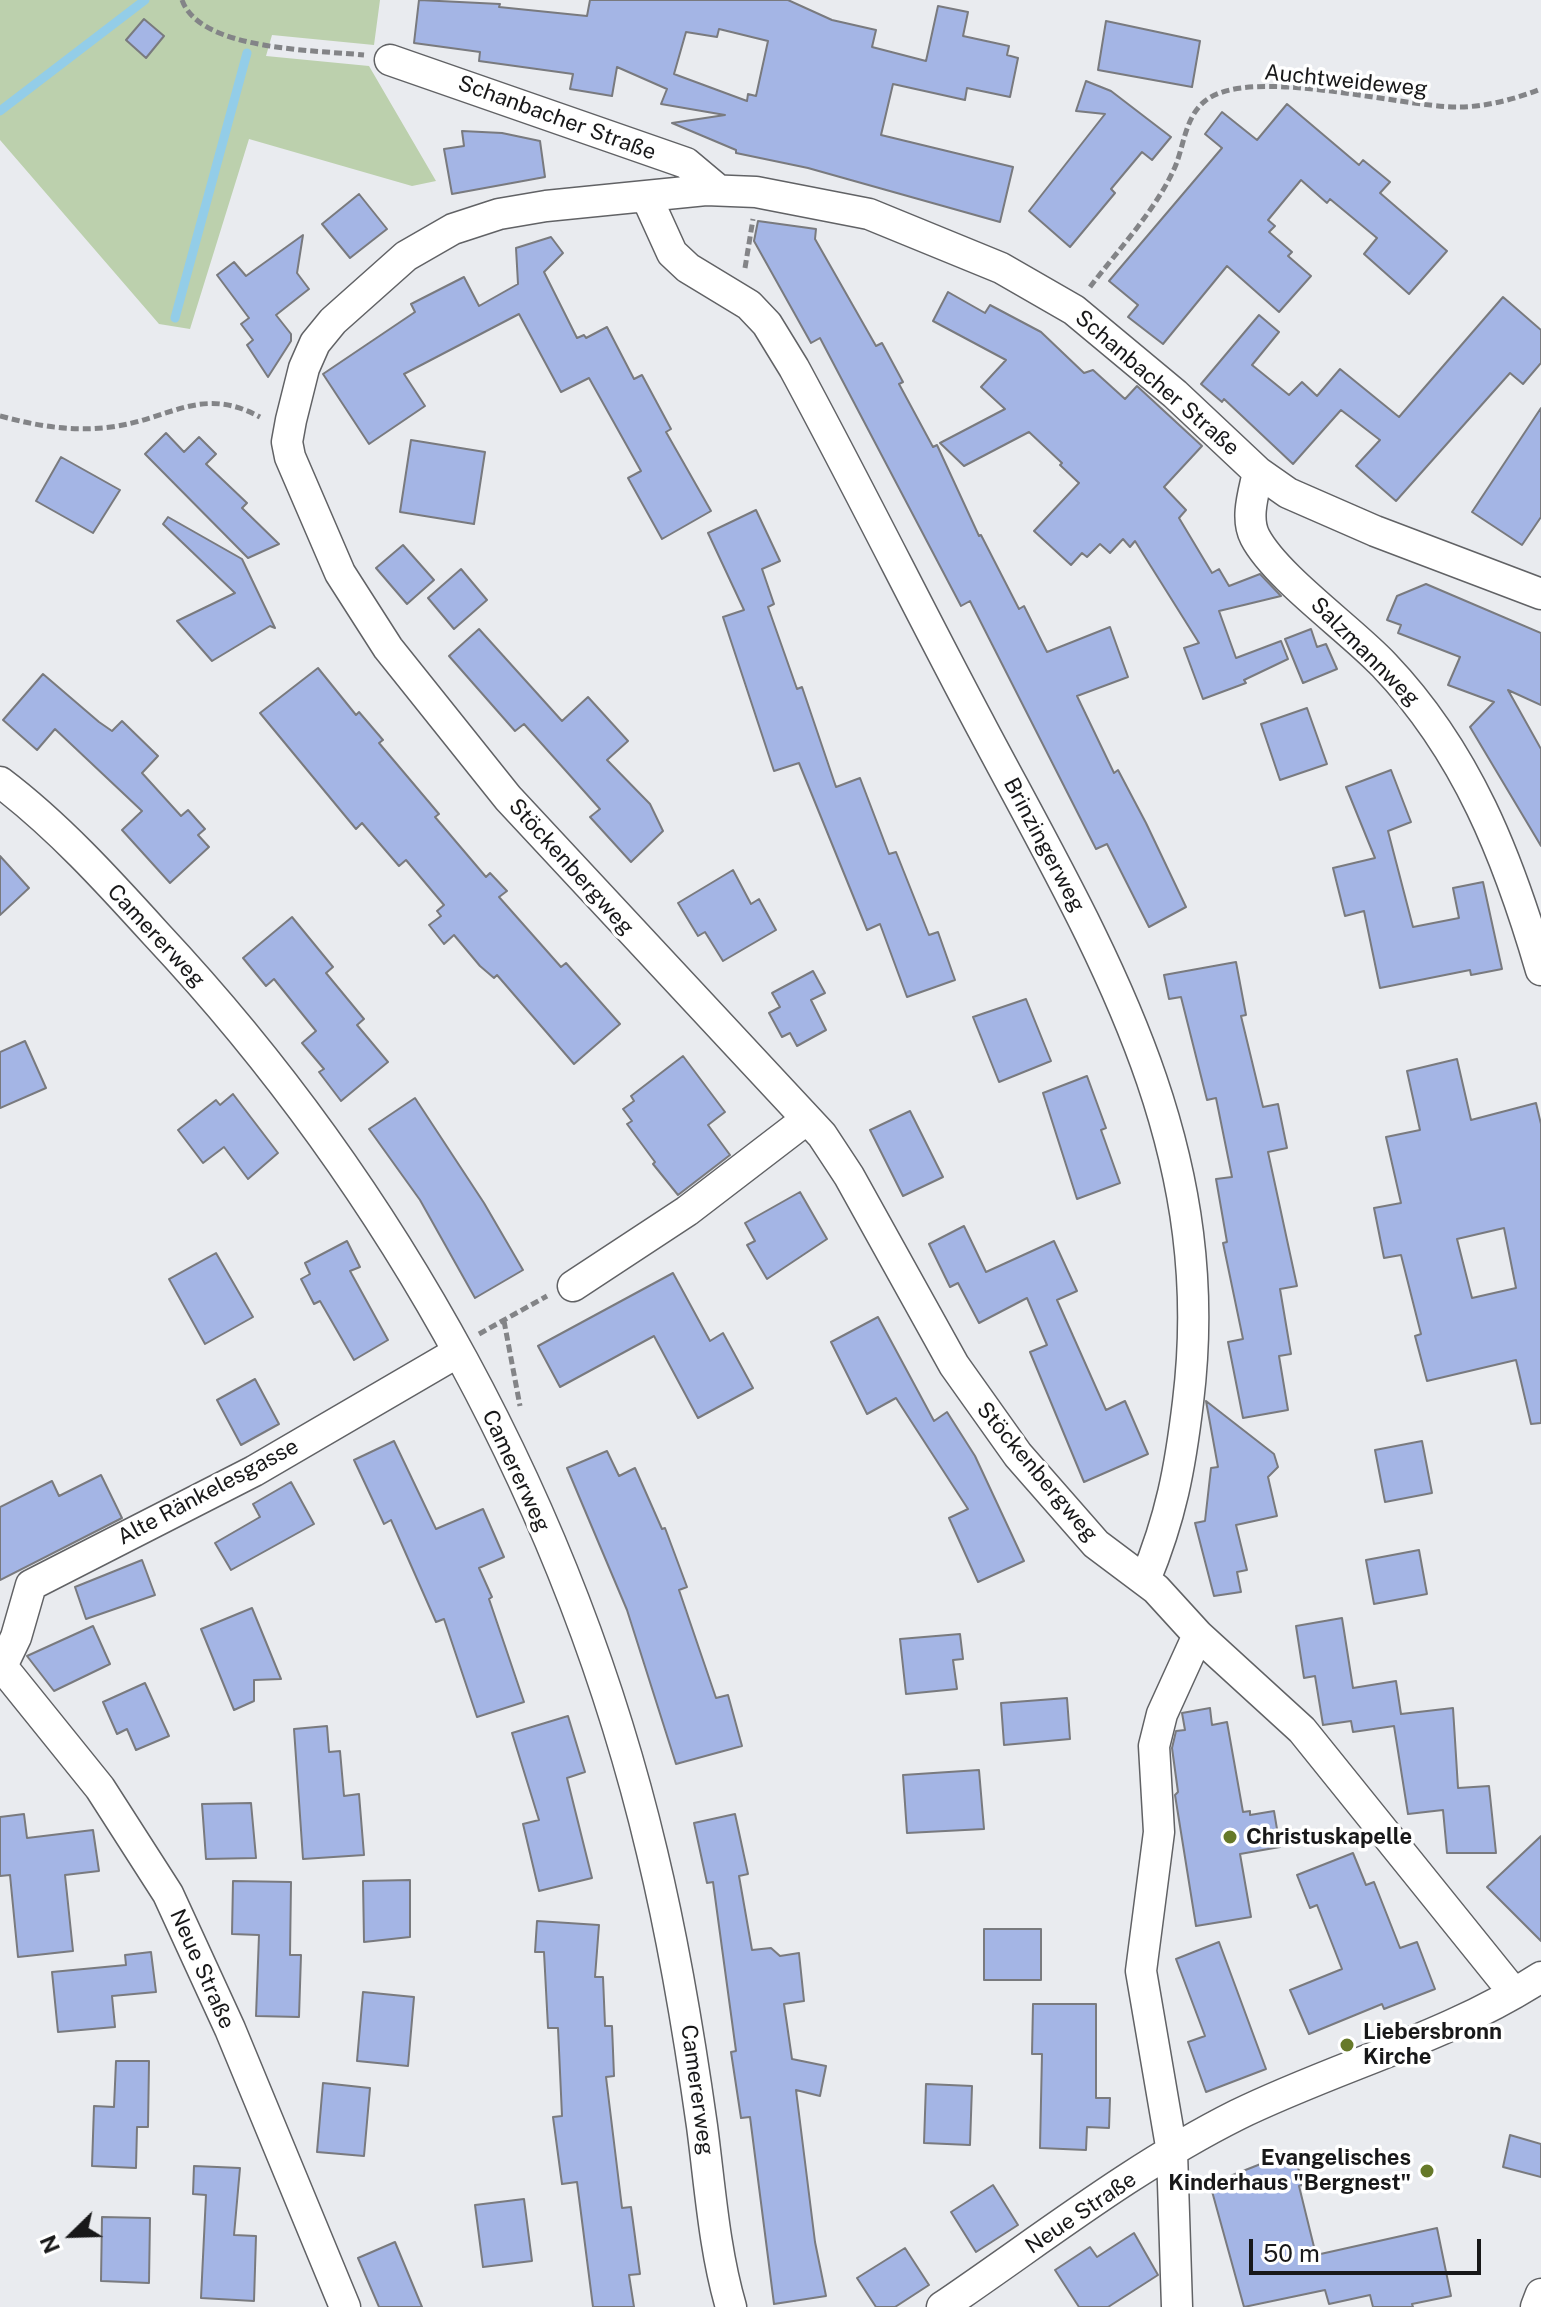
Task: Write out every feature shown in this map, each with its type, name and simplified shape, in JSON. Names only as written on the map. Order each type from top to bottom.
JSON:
[{"type":"street","name":"Schanbacher Straße","points":[[390,60],[686,163],[717,189]]},
{"type":"street","name":"Schanbacher Straße","points":[[647,198],[717,189],[756,192],[832,205],[905,226],[1001,268],[1074,310],[1175,394],[1258,472],[1288,493],[1340,517],[1541,594]]},
{"type":"street","name":"Brinzingerweg","points":[[647,198],[672,253],[688,268],[739,297],[767,324],[794,368],[1112,977],[1163,1106],[1190,1233],[1195,1277],[1194,1352],[1175,1494],[1145,1580]]},
{"type":"street","name":"Stöckenbergweg","points":[[647,198],[522,209],[464,225],[424,244],[344,311],[315,343],[304,368],[288,449],[299,483],[340,573],[388,648],[524,816],[807,1119],[849,1176],[941,1344],[1000,1433],[1096,1544],[1145,1580],[1198,1635],[1279,1707],[1532,1987]]},
{"type":"street","name":"Salzmannweg","points":[[1258,472],[1251,520],[1256,540],[1272,561],[1383,663],[1449,746],[1479,799],[1506,857],[1541,970]]},
{"type":"street","name":"Camererweg","points":[[0,782],[131,906],[241,1032],[350,1177],[440,1317],[498,1430],[542,1524],[594,1655],[651,1847],[685,2014],[731,2307]]},
{"type":"street","points":[[573,1286],[687,1211],[807,1119]]},
{"type":"street","name":"Alte Ränkelesgasse","points":[[1,1665],[16,1637],[31,1585],[254,1471],[458,1352]]},
{"type":"street","points":[[1177,2307],[1172,2152],[1142,1996],[1141,1971],[1159,1832],[1155,1737],[1198,1635]]},
{"type":"street","name":"Neue Straße","points":[[1,1665],[79,1758],[168,1894],[230,2029],[345,2307]]},
{"type":"street","name":"Neue Straße","points":[[942,2307],[1172,2152],[1254,2107],[1443,2029],[1532,1987]]},
{"type":"street","points":[[1536,2307],[1541,2294]]},
{"type":"path","points":[[182,0],[189,13],[205,27],[229,38],[390,60]]},
{"type":"path","name":"Auchtweideweg","points":[[1074,310],[1168,179],[1192,118],[1214,96],[1242,88],[1291,88],[1456,107],[1499,101],[1541,89]]},
{"type":"path","points":[[739,297],[756,192]]},
{"type":"path","points":[[0,416],[54,429],[82,430],[136,423],[220,401],[247,410],[289,434]]},
{"type":"path","points":[[494,1325],[565,1286],[573,1286]]},
{"type":"path","points":[[498,1430],[517,1412],[521,1400],[504,1321]]},
{"type":"green space","points":[[0,0],[380,0],[374,45],[272,35],[266,56],[369,66],[436,181],[412,186],[249,139],[190,329],[159,324],[0,140]]},
{"type":"building","points":[[419,0],[500,4],[499,7],[587,16],[590,0],[788,0],[832,20],[876,30],[872,47],[926,61],[938,6],[968,12],[963,36],[1009,46],[1007,55],[1018,58],[1010,97],[967,88],[965,100],[893,84],[881,135],[1013,167],[1000,222],[808,168],[736,153],[736,150],[672,123],[725,115],[661,104],[667,89],[617,67],[612,96],[570,89],[573,74],[479,61],[480,52],[414,43]],"holes":[[[719,29],[768,41],[756,96],[748,94],[747,101],[674,74],[686,32],[717,37]]]},
{"type":"building","points":[[144,19],[164,36],[146,58],[126,40]]},
{"type":"building","points":[[1106,21],[1200,41],[1192,87],[1098,70]]},
{"type":"building","points":[[1086,81],[1111,91],[1171,137],[1152,160],[1142,152],[1111,189],[1115,193],[1070,247],[1029,211],[1105,114],[1076,111]]},
{"type":"building","points":[[1287,104],[1359,165],[1363,160],[1390,182],[1380,193],[1447,251],[1409,294],[1364,254],[1377,238],[1330,199],[1327,203],[1301,180],[1268,220],[1275,226],[1269,232],[1292,252],[1288,256],[1311,276],[1279,312],[1227,266],[1163,344],[1128,317],[1138,305],[1109,281],[1222,148],[1205,134],[1222,112],[1257,140]]},
{"type":"building","points":[[462,131],[502,133],[540,141],[545,177],[452,194],[444,149],[464,146]]},
{"type":"building","points":[[359,194],[387,229],[350,258],[322,224]]},
{"type":"building","points":[[758,221],[816,229],[815,239],[876,346],[882,343],[903,382],[899,384],[933,447],[937,445],[979,536],[1019,609],[1024,606],[1047,652],[1110,627],[1128,677],[1077,696],[1114,773],[1118,770],[1146,823],[1186,907],[1149,927],[1107,844],[1096,849],[970,601],[961,606],[820,338],[811,343],[754,241]]},
{"type":"building","points":[[303,235],[297,273],[309,289],[276,315],[291,334],[291,341],[268,377],[247,345],[253,340],[241,324],[249,318],[217,275],[234,262],[246,276]]},
{"type":"building","points":[[551,237],[563,253],[544,272],[577,338],[584,335],[586,338],[607,327],[634,379],[642,375],[671,429],[666,432],[711,511],[662,539],[628,478],[641,471],[589,378],[561,392],[519,314],[404,374],[425,406],[369,444],[323,374],[415,312],[411,304],[464,277],[479,306],[518,284],[516,248]]},
{"type":"building","points":[[948,292],[985,313],[990,305],[1041,332],[1084,373],[1093,370],[1125,399],[1137,386],[1202,446],[1164,487],[1186,510],[1179,518],[1212,573],[1219,569],[1229,586],[1260,574],[1281,596],[1219,611],[1236,658],[1281,641],[1288,659],[1244,680],[1246,683],[1203,699],[1184,648],[1199,643],[1135,541],[1130,547],[1123,539],[1110,553],[1100,544],[1087,557],[1082,553],[1071,565],[1034,531],[1079,483],[1060,465],[1062,463],[1029,432],[964,466],[940,443],[1005,409],[981,387],[1006,360],[933,321]]},
{"type":"building","points":[[1503,297],[1541,330],[1541,363],[1523,384],[1510,373],[1396,501],[1356,466],[1380,440],[1341,410],[1293,464],[1224,399],[1222,402],[1201,384],[1259,315],[1279,332],[1252,365],[1289,395],[1302,382],[1317,396],[1340,369],[1399,417]]},
{"type":"building","points":[[1541,408],[1541,517],[1522,545],[1472,512]]},
{"type":"building","points":[[166,433],[184,452],[199,437],[216,454],[206,464],[247,503],[242,508],[279,544],[248,558],[145,454]]},
{"type":"building","points":[[411,440],[485,452],[474,524],[400,512]]},
{"type":"building","points":[[61,457],[120,490],[93,533],[36,501]]},
{"type":"building","points":[[756,510],[780,561],[762,569],[774,604],[768,607],[797,689],[802,687],[836,787],[860,778],[889,854],[896,852],[929,935],[938,932],[955,980],[907,997],[880,924],[867,930],[799,763],[774,771],[723,617],[744,610],[708,533]]},
{"type":"building","points":[[168,517],[242,559],[275,628],[270,626],[212,661],[177,621],[235,593],[163,524]]},
{"type":"building","points":[[403,545],[434,580],[407,604],[376,568]]},
{"type":"building","points":[[461,569],[487,600],[454,629],[428,598]]},
{"type":"building","points":[[1426,584],[1541,633],[1541,705],[1508,690],[1541,749],[1541,846],[1470,727],[1494,702],[1448,685],[1460,657],[1398,633],[1401,625],[1387,620],[1397,596]]},
{"type":"building","points":[[479,629],[562,721],[588,697],[628,741],[607,760],[650,804],[663,831],[631,862],[590,817],[600,809],[524,724],[515,731],[449,656]]},
{"type":"building","points":[[1311,629],[1317,647],[1326,644],[1337,669],[1303,683],[1285,639]]},
{"type":"building","points":[[318,668],[356,715],[359,712],[383,740],[379,743],[439,814],[435,817],[486,877],[490,873],[507,891],[499,897],[561,967],[566,963],[620,1024],[574,1064],[497,975],[494,978],[480,966],[454,935],[444,944],[429,925],[441,916],[437,911],[444,905],[406,860],[399,866],[362,823],[356,829],[260,713]]},
{"type":"building","points":[[43,674],[112,731],[122,721],[158,756],[142,773],[181,816],[188,810],[205,829],[198,835],[209,847],[170,883],[122,830],[142,811],[55,729],[37,750],[3,720]]},
{"type":"building","points":[[1307,708],[1327,764],[1280,780],[1261,724]]},
{"type":"building","points":[[1391,770],[1411,822],[1388,831],[1413,927],[1459,918],[1453,888],[1483,882],[1502,969],[1471,975],[1470,970],[1380,988],[1364,911],[1345,916],[1333,868],[1375,858],[1346,787]]},
{"type":"building","points":[[0,856],[29,888],[0,915]]},
{"type":"building","points":[[733,870],[751,904],[759,899],[776,930],[723,961],[705,932],[698,936],[678,903]]},
{"type":"building","points":[[292,917],[333,967],[326,973],[364,1019],[357,1025],[388,1062],[341,1101],[319,1072],[324,1069],[302,1043],[316,1031],[274,979],[266,986],[243,958]]},
{"type":"building","points":[[1236,962],[1246,1015],[1241,1016],[1263,1107],[1278,1104],[1287,1148],[1268,1152],[1297,1286],[1280,1289],[1291,1354],[1279,1356],[1288,1410],[1243,1418],[1228,1342],[1243,1339],[1223,1243],[1227,1242],[1216,1179],[1232,1177],[1216,1098],[1207,1100],[1181,997],[1169,999],[1164,975]]},
{"type":"building","points":[[813,971],[825,993],[811,1000],[826,1030],[797,1046],[790,1033],[782,1037],[769,1013],[780,1007],[772,993]]},
{"type":"building","points":[[1026,999],[1051,1061],[999,1082],[973,1017]]},
{"type":"building","points":[[25,1041],[46,1088],[0,1108],[0,1052]]},
{"type":"building","points":[[683,1056],[725,1112],[708,1125],[730,1155],[678,1195],[627,1124],[632,1121],[623,1109],[634,1101],[631,1096]]},
{"type":"building","points":[[1457,1059],[1471,1120],[1536,1103],[1541,1124],[1541,1423],[1531,1424],[1516,1360],[1427,1381],[1415,1336],[1421,1334],[1401,1255],[1384,1258],[1374,1208],[1401,1203],[1386,1137],[1420,1130],[1407,1071]],"holes":[[[1504,1228],[1516,1288],[1472,1298],[1457,1239]]]},
{"type":"building","points":[[1087,1076],[1106,1128],[1101,1130],[1120,1183],[1077,1199],[1043,1093]]},
{"type":"building","points":[[233,1094],[278,1153],[248,1179],[224,1147],[203,1163],[178,1130],[216,1100],[220,1105]]},
{"type":"building","points":[[415,1098],[484,1203],[523,1270],[475,1298],[420,1200],[369,1129]]},
{"type":"building","points":[[910,1111],[943,1177],[903,1196],[870,1130]]},
{"type":"building","points":[[800,1192],[827,1239],[767,1279],[747,1245],[755,1241],[745,1223]]},
{"type":"building","points":[[964,1226],[986,1272],[1054,1241],[1077,1291],[1057,1300],[1106,1410],[1125,1401],[1148,1454],[1084,1482],[1030,1352],[1047,1345],[1027,1298],[979,1323],[958,1283],[950,1287],[929,1244]]},
{"type":"building","points":[[347,1241],[360,1267],[350,1271],[388,1340],[354,1360],[320,1301],[314,1304],[301,1279],[310,1274],[305,1263]]},
{"type":"building","points":[[216,1253],[253,1317],[205,1344],[169,1279]]},
{"type":"building","points":[[673,1273],[710,1341],[723,1333],[753,1388],[698,1418],[654,1336],[560,1387],[538,1346]]},
{"type":"building","points":[[878,1317],[934,1421],[947,1412],[975,1456],[1024,1561],[978,1582],[949,1518],[968,1509],[896,1398],[867,1414],[831,1342]]},
{"type":"building","points":[[255,1379],[279,1424],[241,1445],[217,1400]]},
{"type":"building","points":[[1206,1401],[1274,1454],[1278,1467],[1268,1477],[1277,1516],[1236,1525],[1247,1570],[1237,1572],[1241,1592],[1214,1596],[1195,1523],[1205,1521],[1211,1468],[1218,1467]]},
{"type":"building","points":[[394,1441],[436,1529],[483,1509],[504,1557],[479,1568],[492,1597],[489,1599],[524,1702],[477,1717],[444,1619],[436,1622],[391,1520],[384,1524],[354,1460]]},
{"type":"building","points":[[1422,1441],[1432,1493],[1385,1502],[1375,1450]]},
{"type":"building","points":[[607,1451],[619,1476],[635,1468],[662,1529],[665,1528],[687,1587],[679,1590],[716,1698],[728,1695],[742,1746],[676,1764],[627,1610],[567,1468]]},
{"type":"building","points":[[101,1475],[122,1518],[0,1580],[0,1507],[52,1481],[59,1496]]},
{"type":"building","points":[[291,1482],[314,1524],[231,1570],[215,1543],[260,1517],[253,1504]]},
{"type":"building","points":[[1419,1550],[1427,1594],[1374,1604],[1366,1560]]},
{"type":"building","points":[[142,1560],[155,1595],[86,1619],[75,1587]]},
{"type":"building","points":[[252,1608],[281,1679],[254,1680],[254,1701],[234,1710],[201,1629]]},
{"type":"building","points":[[1342,1618],[1353,1688],[1396,1681],[1401,1714],[1453,1708],[1458,1788],[1489,1786],[1496,1853],[1447,1853],[1443,1810],[1408,1814],[1394,1726],[1353,1732],[1351,1721],[1323,1725],[1315,1676],[1304,1678],[1296,1626]]},
{"type":"building","points":[[93,1626],[110,1664],[54,1691],[27,1656]]},
{"type":"building","points":[[960,1634],[963,1659],[953,1660],[957,1689],[906,1694],[900,1639]]},
{"type":"building","points":[[145,1683],[169,1736],[136,1750],[127,1729],[117,1734],[103,1702]]},
{"type":"building","points":[[1067,1698],[1070,1739],[1004,1745],[1001,1703]]},
{"type":"building","points":[[1210,1708],[1212,1725],[1227,1722],[1243,1812],[1250,1811],[1250,1815],[1274,1811],[1280,1847],[1240,1854],[1251,1917],[1196,1926],[1175,1795],[1178,1792],[1172,1748],[1176,1731],[1185,1730],[1182,1713]]},
{"type":"building","points":[[568,1716],[585,1772],[567,1778],[592,1878],[539,1891],[523,1824],[539,1820],[512,1733]]},
{"type":"building","points":[[327,1726],[329,1752],[340,1751],[344,1796],[359,1794],[364,1855],[303,1859],[294,1729]]},
{"type":"building","points":[[979,1770],[984,1829],[907,1833],[903,1775]]},
{"type":"building","points":[[251,1803],[256,1858],[206,1859],[202,1804]]},
{"type":"building","points":[[24,1814],[27,1838],[93,1830],[99,1871],[65,1875],[73,1951],[18,1957],[10,1875],[0,1876],[0,1817]]},
{"type":"building","points":[[735,1814],[748,1874],[739,1876],[752,1950],[771,1948],[780,1956],[799,1953],[804,2001],[784,2004],[792,2059],[826,2066],[820,2096],[796,2090],[815,2242],[826,2296],[774,2304],[750,2117],[741,2118],[731,2052],[736,2051],[713,1882],[707,1883],[694,1823]]},
{"type":"building","points":[[1541,1836],[1541,1941],[1487,1887]]},
{"type":"building","points":[[1353,1853],[1366,1885],[1374,1882],[1400,1948],[1417,1942],[1435,1989],[1384,2009],[1382,2004],[1309,2034],[1290,1990],[1342,1969],[1317,1905],[1310,1908],[1297,1875]]},
{"type":"building","points":[[410,1880],[410,1937],[364,1942],[363,1881]]},
{"type":"building","points":[[233,1881],[291,1882],[290,1955],[301,1955],[299,2017],[256,2016],[259,1935],[232,1934]]},
{"type":"building","points":[[537,1921],[599,1925],[595,1977],[603,1977],[605,2026],[612,2026],[614,2076],[606,2077],[622,2208],[631,2207],[640,2274],[629,2275],[634,2307],[593,2307],[577,2182],[562,2184],[553,2117],[562,2116],[558,2028],[548,2028],[544,1952],[535,1952]]},
{"type":"building","points":[[984,1929],[1041,1929],[1041,1980],[984,1980]]},
{"type":"building","points":[[1219,1942],[1266,2069],[1206,2092],[1188,2042],[1205,2036],[1176,1959]]},
{"type":"building","points":[[151,1952],[156,1992],[112,1996],[115,2027],[58,2032],[52,1972],[126,1965],[125,1955]]},
{"type":"building","points":[[363,1992],[414,1997],[408,2066],[357,2061]]},
{"type":"building","points":[[1033,2004],[1096,2004],[1096,2098],[1110,2098],[1109,2128],[1087,2127],[1086,2150],[1040,2148],[1042,2054],[1032,2054]]},
{"type":"building","points":[[116,2061],[149,2061],[148,2127],[137,2127],[136,2168],[92,2166],[94,2106],[114,2107]]},
{"type":"building","points":[[323,2083],[370,2088],[364,2156],[317,2152]]},
{"type":"building","points":[[926,2084],[972,2086],[970,2145],[924,2143]]},
{"type":"building","points":[[1510,2135],[1541,2144],[1541,2177],[1503,2167]]},
{"type":"building","points":[[1291,2152],[1305,2184],[1299,2186],[1316,2255],[1437,2228],[1451,2296],[1412,2304],[1413,2307],[1373,2307],[1370,2295],[1329,2304],[1325,2290],[1244,2307],[1210,2184]]},
{"type":"building","points":[[194,2166],[240,2168],[234,2235],[256,2236],[254,2301],[201,2298],[206,2195],[193,2194]]},
{"type":"building","points":[[993,2185],[1018,2225],[976,2252],[951,2212]]},
{"type":"building","points":[[524,2199],[532,2261],[483,2267],[475,2205]]},
{"type":"building","points":[[102,2217],[150,2218],[149,2283],[101,2281]]},
{"type":"building","points":[[1134,2233],[1158,2275],[1108,2307],[1079,2307],[1055,2270],[1090,2247],[1097,2257]]},
{"type":"building","points":[[395,2242],[422,2307],[379,2307],[358,2258]]},
{"type":"building","points":[[905,2248],[929,2285],[895,2307],[876,2307],[857,2278]]},
{"type":"waterway","points":[[0,111],[145,0]]},
{"type":"waterway","points":[[175,318],[247,53]]},
{"type":"place","name":"Christuskapelle","points":[[1230,1837]]},
{"type":"place","name":"Liebersbronn Kirche","points":[[1347,2045]]},
{"type":"place","name":"Evangelisches Kinderhaus \"Bergnest\"","points":[[1427,2171]]}]
